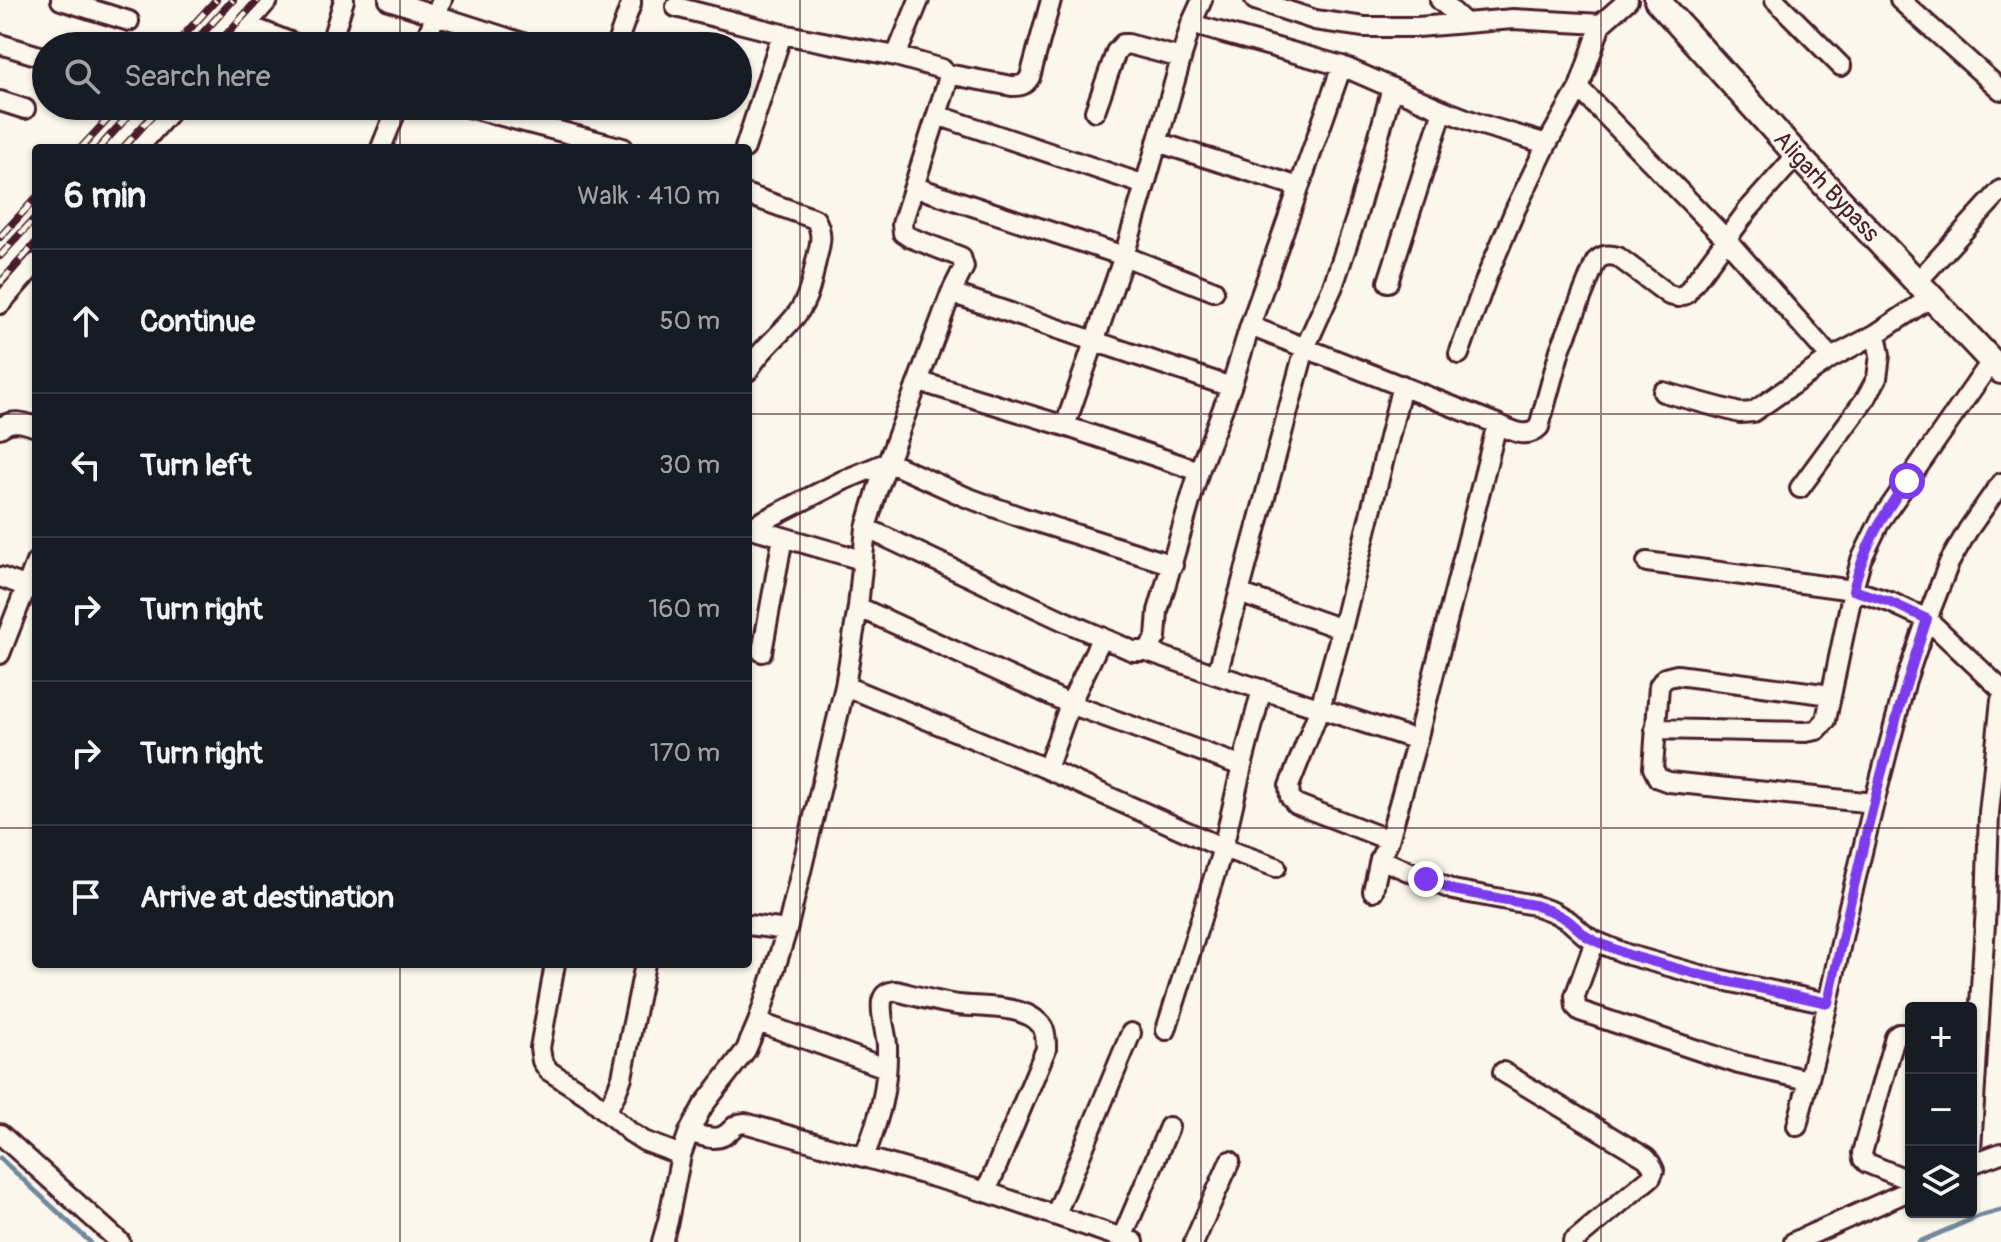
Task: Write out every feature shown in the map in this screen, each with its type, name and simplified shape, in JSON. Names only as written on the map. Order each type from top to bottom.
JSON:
[{"type":"main road","name":"Aligarh Bypass","points":[[1659,1],[1797,155],[1996,366]]},
{"type":"street","points":[[61,0],[129,21]]},
{"type":"street","points":[[241,32],[268,0]]},
{"type":"street","points":[[334,32],[344,0]]},
{"type":"street","points":[[389,0],[439,7],[499,32]]},
{"type":"street","points":[[621,32],[631,0]]},
{"type":"street","points":[[896,56],[919,0]]},
{"type":"street","points":[[676,7],[782,34],[896,56],[942,69],[947,74],[1021,86],[1030,77],[1051,0]]},
{"type":"street","points":[[1065,426],[1124,256],[1191,24],[1202,0]]},
{"type":"street","points":[[1255,0],[1315,20],[1364,27],[1418,27],[1513,19],[1601,24]]},
{"type":"street","points":[[1440,0],[1464,22]]},
{"type":"street","points":[[1459,354],[1510,221],[1547,144],[1579,88],[1601,24],[1628,0]]},
{"type":"street","points":[[1775,0],[1841,66]]},
{"type":"street","points":[[1900,0],[2001,90]]},
{"type":"street","points":[[429,32],[439,7]]},
{"type":"street","points":[[1191,24],[1342,66],[1479,124],[1547,144]]},
{"type":"street","points":[[247,25],[265,32]]},
{"type":"street","points":[[746,144],[782,34]]},
{"type":"street","points":[[0,44],[32,54]]},
{"type":"street","points":[[1095,111],[1116,52],[1123,44],[1181,58]]},
{"type":"street","points":[[1147,651],[1156,637],[1158,611],[1199,471],[1342,66]]},
{"type":"street","points":[[662,1242],[689,1132],[703,1106],[746,1050],[787,930],[845,686],[858,607],[866,528],[951,293],[964,267],[961,257],[903,233],[902,224],[948,80],[947,74]]},
{"type":"street","points":[[1217,675],[1305,348],[1333,286],[1392,88]]},
{"type":"street","points":[[1579,88],[1726,239],[1831,358]]},
{"type":"street","points":[[0,101],[25,109]]},
{"type":"street","points":[[1388,282],[1443,110]]},
{"type":"street","points":[[937,115],[1145,185]]},
{"type":"street","points":[[142,144],[163,120]]},
{"type":"street","points":[[383,144],[392,120]]},
{"type":"street","points":[[517,120],[608,144]]},
{"type":"street","points":[[1157,142],[1299,187]]},
{"type":"street","points":[[1250,326],[1524,435],[1533,433],[1539,427],[1560,350],[1596,261],[1602,256],[1618,257],[1669,295],[1678,297],[1686,294],[1748,210],[1797,155]]},
{"type":"street","points":[[915,187],[1124,256],[1214,291]]},
{"type":"street","points":[[1663,392],[1740,413],[1753,412],[1831,358],[1876,334],[1924,290],[2001,190]]},
{"type":"street","points":[[752,196],[815,219],[821,239],[808,296],[797,315],[752,366]]},
{"type":"street","points":[[0,304],[32,268]]},
{"type":"street","points":[[951,293],[1231,387]]},
{"type":"street","points":[[1800,488],[1866,398],[1877,378],[1880,355],[1876,334]]},
{"type":"street","points":[[1655,729],[1817,730],[1826,720],[1861,560],[1880,521],[1996,366]]},
{"type":"street","points":[[918,381],[1199,471]]},
{"type":"street","points":[[1389,840],[1296,804],[1290,797],[1289,786],[1320,708],[1402,385]]},
{"type":"street","points":[[0,428],[16,422],[32,426]]},
{"type":"street","points":[[1373,891],[1417,740],[1497,424]]},
{"type":"street","points":[[752,526],[888,462],[1007,512],[1173,565]]},
{"type":"street","points":[[1797,1126],[1906,680],[1949,563],[2001,483]]},
{"type":"street","points":[[752,528],[862,560]]},
{"type":"street","points":[[866,528],[1133,651],[1147,651],[1417,740]]},
{"type":"street","points":[[762,652],[783,537]]},
{"type":"street","points":[[1647,562],[1853,590],[1890,602],[1927,619],[2001,689]]},
{"type":"street","points":[[0,577],[32,588],[0,654]]},
{"type":"street","points":[[1239,593],[1342,629]]},
{"type":"street","points":[[858,607],[1070,704],[1242,766]]},
{"type":"street","points":[[1047,769],[1070,704],[1102,637]]},
{"type":"street","points":[[1831,695],[1677,675],[1665,678],[1659,686],[1653,768],[1658,778],[1669,782],[1874,803]]},
{"type":"street","points":[[845,686],[1047,769],[1223,848],[1276,867]]},
{"type":"street","points":[[1166,1030],[1223,848],[1262,689]]},
{"type":"street","points":[[1971,1146],[2001,700]]},
{"type":"street","points":[[1380,859],[1453,890],[1534,905],[1553,912],[1586,936],[1629,955],[1704,976],[1828,1003]]},
{"type":"street","points":[[752,926],[787,930]]},
{"type":"street","points":[[1595,941],[1575,996],[1576,1007],[1580,1011],[1739,1064],[1808,1080]]},
{"type":"street","points":[[554,968],[540,1048],[542,1061],[549,1071],[607,1110],[630,1132],[644,1141],[681,1155]]},
{"type":"street","points":[[607,1110],[622,1077],[644,968]]},
{"type":"street","points":[[864,1157],[884,1099],[887,1044],[882,1003],[884,996],[896,991],[958,1005],[1009,1009],[1030,1016],[1042,1026],[1046,1049],[986,1192]]},
{"type":"street","points":[[758,1022],[886,1068]]},
{"type":"street","points":[[1056,1214],[1131,1033]]},
{"type":"street","points":[[1905,1034],[1895,1037],[1862,1153],[1867,1163],[1905,1179]]},
{"type":"street","points":[[1503,1072],[1646,1158],[1654,1170],[1651,1177],[1573,1242]]},
{"type":"street","points":[[689,1132],[721,1137],[733,1126],[745,1123],[986,1192],[1128,1240],[1169,1127]]},
{"type":"street","points":[[0,1134],[120,1242]]},
{"type":"street","points":[[1977,1162],[2001,1153]]},
{"type":"street","points":[[1194,1242],[1230,1161]]},
{"type":"street","points":[[1794,1242],[1905,1193]]},
{"type":"waterway","points":[[0,1158],[90,1242]]},
{"type":"waterway","points":[[1919,1242],[1979,1216],[2001,1210]]},
{"type":"railway","points":[[187,32],[216,0]]},
{"type":"railway","points":[[204,32],[233,0]]},
{"type":"railway","points":[[229,32],[258,0]]},
{"type":"railway","points":[[85,144],[107,120]]},
{"type":"railway","points":[[103,144],[124,120]]},
{"type":"railway","points":[[127,144],[148,120]]},
{"type":"railway","points":[[0,237],[32,202]]},
{"type":"railway","points":[[0,256],[32,221]]},
{"type":"railway","points":[[0,283],[32,247]]},
{"type":"route","points":[[1426,879],[1453,890],[1534,905],[1553,912],[1586,936],[1629,955],[1704,976],[1828,1003],[1892,733],[1927,619],[1853,590],[1861,560],[1880,521],[1907,481]]}]
